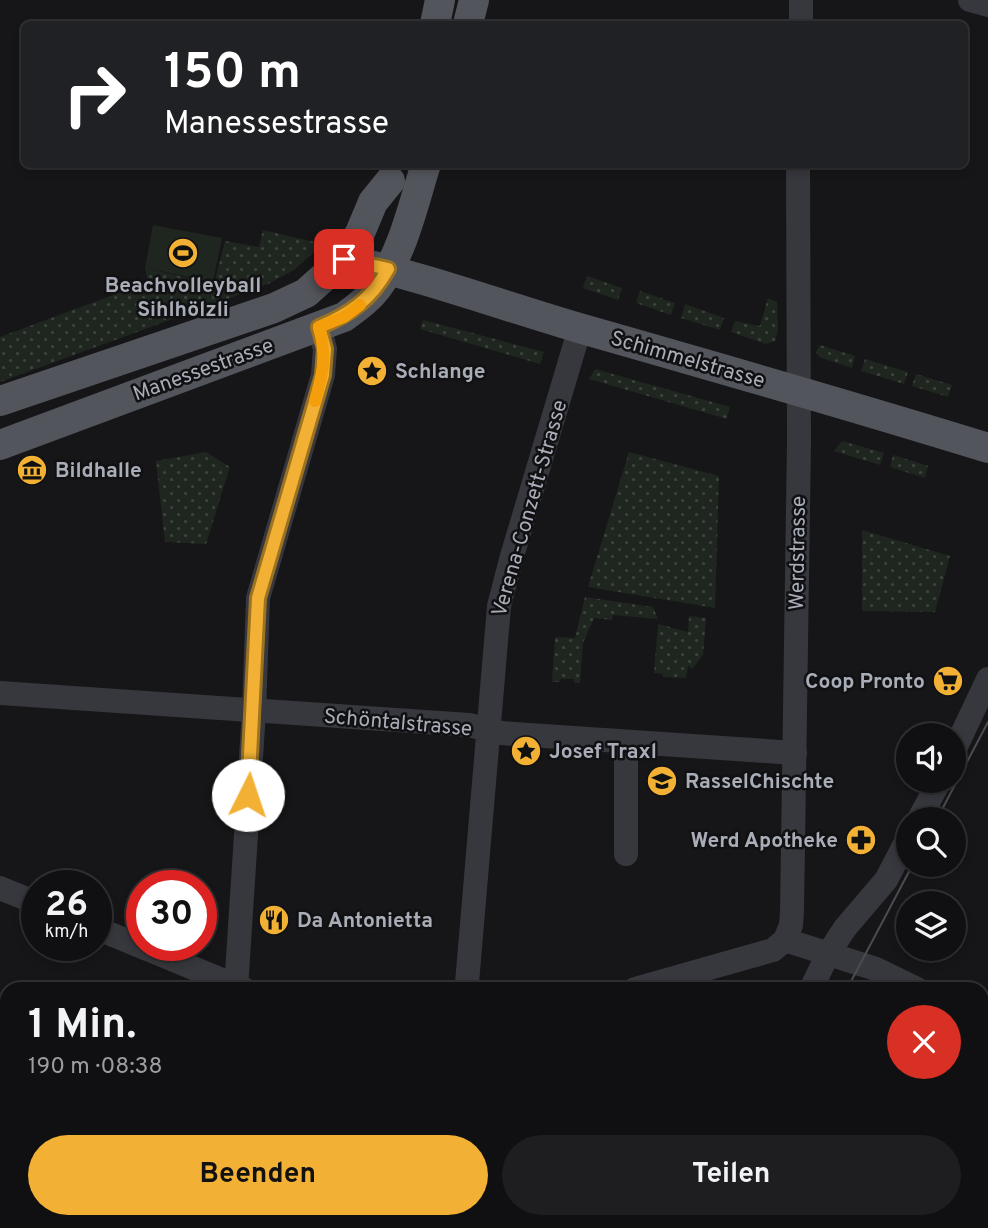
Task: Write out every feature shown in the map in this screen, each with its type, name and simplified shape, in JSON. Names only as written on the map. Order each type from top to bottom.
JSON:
[{"type":"main road","points":[[436,21],[440,0]]},
{"type":"main road","points":[[469,21],[474,0]]},
{"type":"main road","name":"Manessestrasse","points":[[0,445],[344,317],[362,304],[378,287],[388,269],[405,230],[425,168]]},
{"type":"main road","name":"Manessestrasse","points":[[388,269],[379,253],[378,244],[388,208],[392,173]]},
{"type":"main road","name":"Manessestrasse","points":[[0,401],[274,308],[306,293],[344,259],[360,233],[373,202],[392,173]]},
{"type":"main road","points":[[344,259],[388,269]]},
{"type":"main road","name":"Schimmelstrasse","points":[[388,269],[988,448]]},
{"type":"street","points":[[801,0],[801,21]]},
{"type":"street","points":[[970,0],[988,5]]},
{"type":"street","name":"Werdstrasse","points":[[785,940],[791,925],[792,912],[799,390],[798,168]]},
{"type":"street","points":[[239,982],[258,598],[323,375],[325,349],[319,327]]},
{"type":"street","name":"Verena-Conzett-Strasse","points":[[467,982],[496,624],[580,328]]},
{"type":"street","name":"Manessestrasse","points":[[0,409],[35,389]]},
{"type":"street","points":[[966,727],[988,682]]},
{"type":"street","name":"Schöntalstrasse","points":[[0,693],[469,725],[501,733],[794,753]]},
{"type":"street","points":[[626,742],[626,854]]},
{"type":"street","points":[[814,982],[828,954],[886,880],[896,861]]},
{"type":"street","points":[[0,888],[21,897]]},
{"type":"street","points":[[112,935],[225,982]]},
{"type":"street","points":[[660,982],[773,950],[785,940],[877,969],[903,982]]},
{"type":"shaded area","name":"Beachvolleyball Sihlhölzli","points":[[153,225],[222,238],[213,282],[145,268]]},
{"type":"shaded area","points":[[263,230],[323,244],[294,270],[268,284],[0,382],[0,337],[148,282],[145,268],[214,284],[225,241],[259,247]]},
{"type":"shaded area","points":[[587,276],[622,288],[618,300],[583,288]]},
{"type":"shaded area","points":[[640,291],[675,303],[671,315],[636,303]]},
{"type":"shaded area","points":[[768,298],[777,302],[778,330],[775,341],[766,344],[731,332],[735,321],[760,326]]},
{"type":"shaded area","points":[[685,304],[724,318],[720,330],[681,318]]},
{"type":"shaded area","points":[[423,320],[544,352],[540,364],[420,329]]},
{"type":"shaded area","points":[[820,345],[855,356],[852,368],[819,357],[816,352]]},
{"type":"shaded area","points":[[865,359],[908,372],[904,384],[861,371]]},
{"type":"shaded area","points":[[595,369],[730,407],[727,419],[589,379]]},
{"type":"shaded area","points":[[916,374],[952,385],[948,397],[912,386]]},
{"type":"shaded area","points":[[842,441],[884,453],[880,465],[834,451]]},
{"type":"shaded area","points":[[206,452],[230,467],[206,544],[165,542],[156,461]]},
{"type":"shaded area","points":[[629,452],[719,476],[715,608],[588,587]]},
{"type":"shaded area","points":[[893,455],[928,466],[925,478],[890,467]]},
{"type":"shaded area","points":[[862,530],[950,556],[935,612],[862,611]]},
{"type":"shaded area","points":[[585,597],[653,607],[658,619],[613,615],[612,620],[594,618],[583,643],[580,683],[574,683],[574,679],[552,682],[555,637],[575,638]]},
{"type":"shaded area","points":[[689,616],[706,618],[703,655],[692,669],[688,666],[686,678],[663,677],[663,674],[654,673],[658,624],[688,632]]},
{"type":"tram line","points":[[943,807],[988,722]]},
{"type":"tram line","points":[[851,982],[906,877]]},
{"type":"slow traffic","points":[[315,401],[323,375],[325,349],[319,327],[344,317],[360,305]]},
{"type":"place","name":"Beachvolleyball Sihlhölzli","points":[[183,253]]},
{"type":"place","name":"Schlange","points":[[372,371]]},
{"type":"place","name":"Bildhalle","points":[[32,470]]},
{"type":"place","name":"Coop Pronto","points":[[948,681]]},
{"type":"place","name":"Josef Traxl","points":[[526,751]]},
{"type":"place","name":"RasselChischte","points":[[662,781]]},
{"type":"place","name":"Werd Apotheke","points":[[861,840]]},
{"type":"place","name":"Da Antonietta","points":[[274,920]]},
{"type":"route","points":[[248,795],[258,598],[323,375],[325,349],[319,327],[344,317],[362,304],[378,287],[388,269],[344,259]]}]
